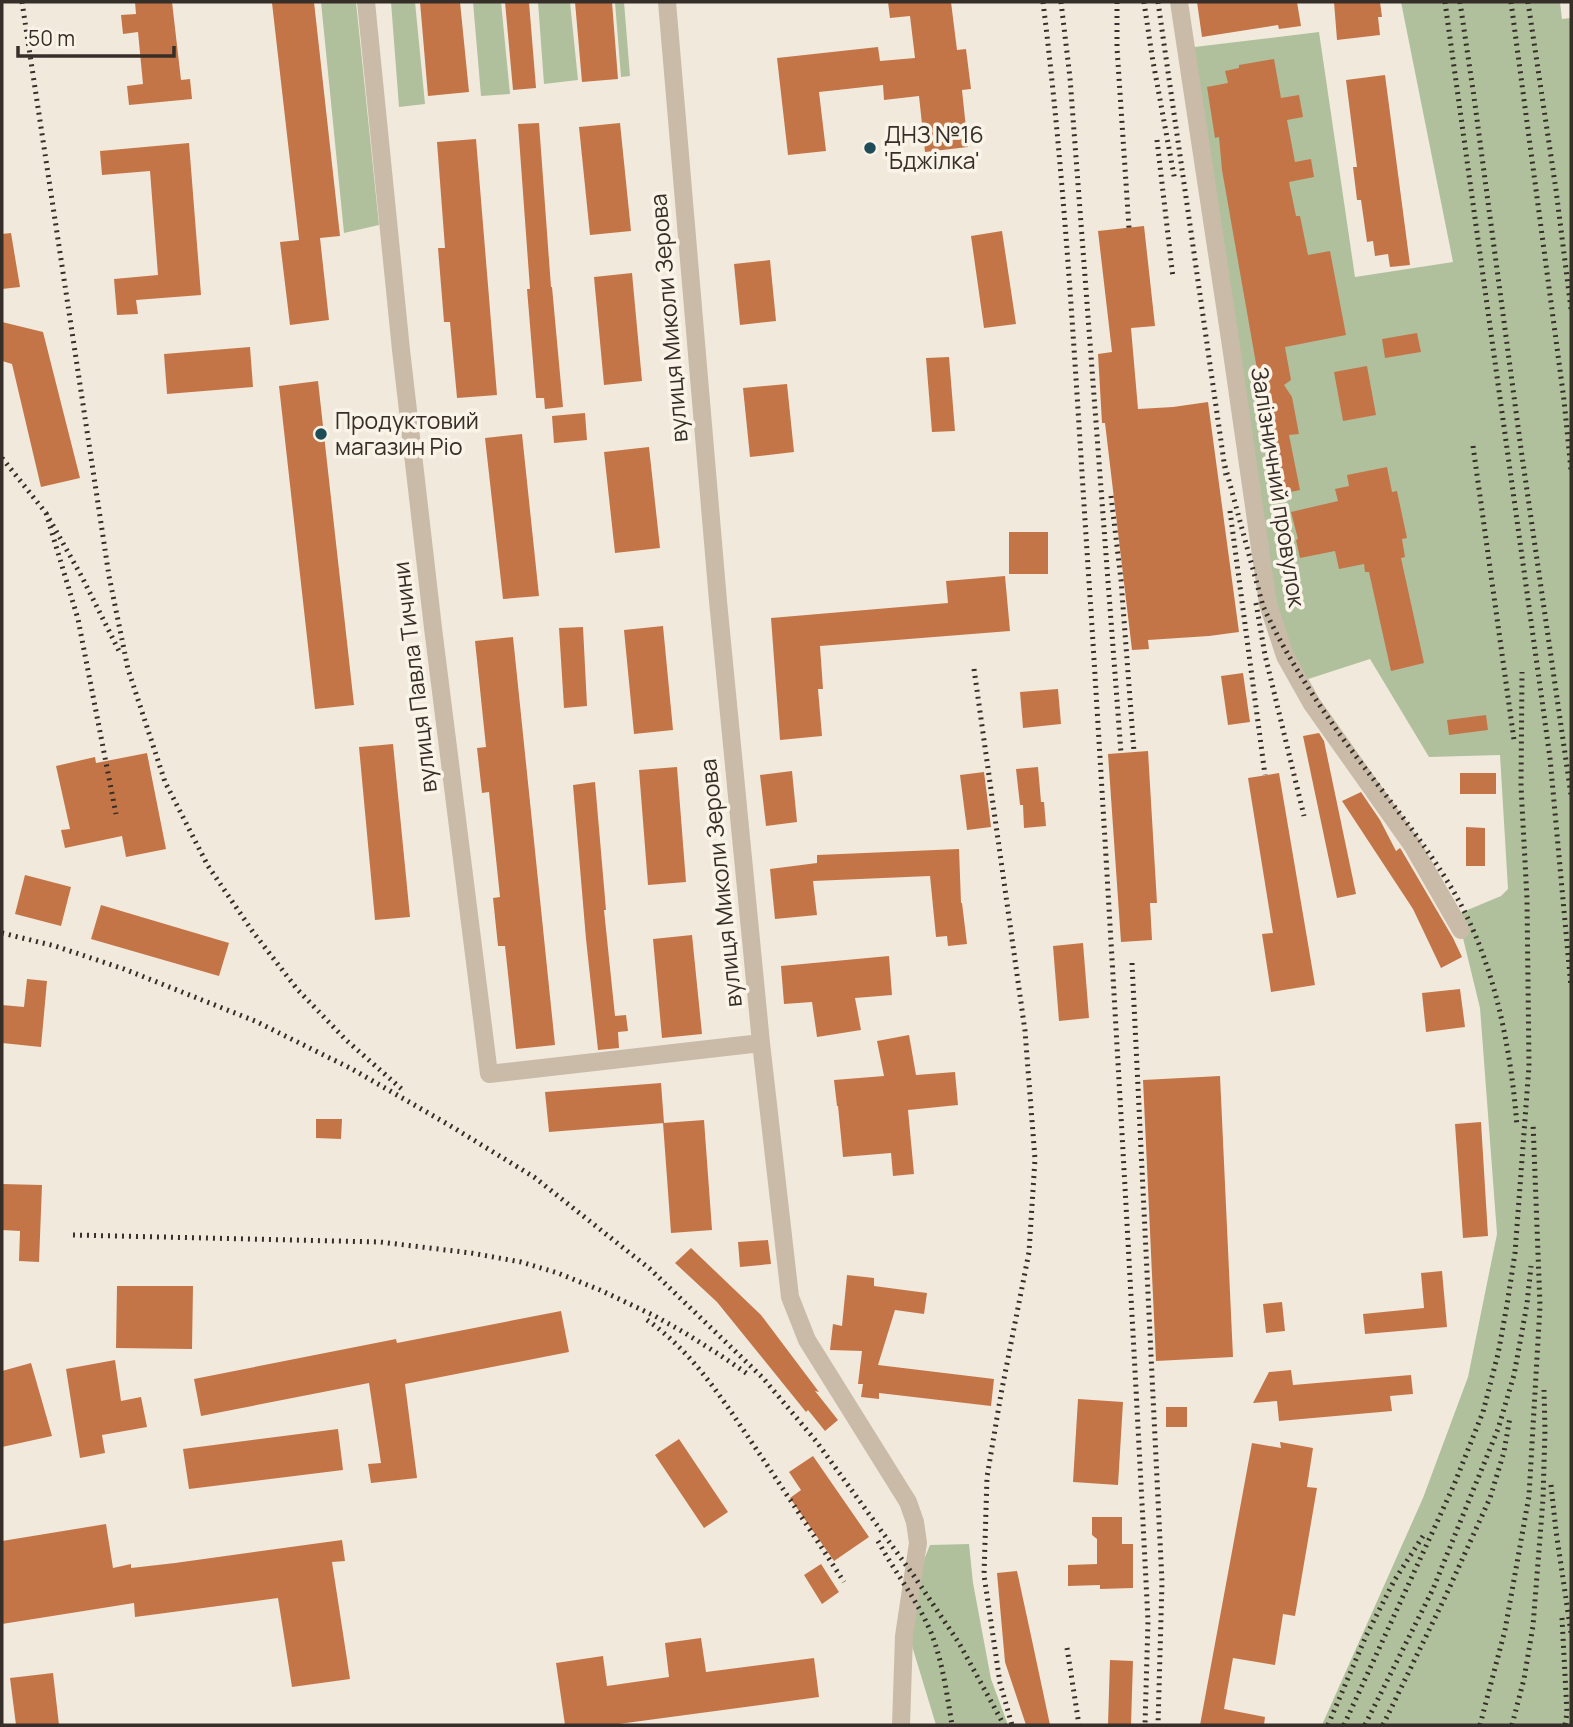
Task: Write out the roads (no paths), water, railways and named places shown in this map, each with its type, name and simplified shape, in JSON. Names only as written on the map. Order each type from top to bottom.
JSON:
[{"type":"street","name":"вулиця Павла Тичини","points":[[366,2],[433,628],[489,1074],[761,1043]]},
{"type":"street","name":"вулиця Миколи Зерова","points":[[667,2],[718,601],[761,1043],[790,1297],[807,1340],[908,1502],[915,1522],[918,1543],[904,1636],[901,1725]]},
{"type":"street","name":"Залізничний провулок","points":[[1179,2],[1268,604],[1285,656],[1312,704],[1412,845],[1461,930]]},
{"type":"railway","points":[[22,2],[109,576],[128,669],[165,782],[208,866],[253,932],[297,989],[346,1040],[404,1091]]},
{"type":"railway","points":[[1043,2],[1071,306],[1106,864],[1148,1621],[1145,1725]]},
{"type":"railway","points":[[1061,2],[1070,78],[1121,753]]},
{"type":"railway","points":[[1117,2],[1117,48],[1129,228]]},
{"type":"railway","points":[[1144,2],[1175,181]]},
{"type":"railway","points":[[1158,2],[1226,476]]},
{"type":"railway","points":[[1445,2],[1550,758],[1571,987]]},
{"type":"railway","points":[[1460,2],[1571,795]]},
{"type":"railway","points":[[1511,2],[1571,470]]},
{"type":"railway","points":[[1528,2],[1571,309]]},
{"type":"railway","points":[[1157,140],[1173,278]]},
{"type":"railway","points":[[1473,446],[1514,740]]},
{"type":"railway","points":[[2,458],[46,513],[119,651]]},
{"type":"railway","points":[[1225,466],[1263,606],[1273,627],[1325,713],[1440,869],[1477,940],[1488,970],[1504,1033],[1517,1127]]},
{"type":"railway","points":[[1111,496],[1121,580],[1134,752]]},
{"type":"railway","points":[[1230,511],[1265,775]]},
{"type":"railway","points":[[46,513],[78,619],[116,814]]},
{"type":"railway","points":[[1256,603],[1265,655],[1304,816]]},
{"type":"railway","points":[[974,669],[1025,1031],[1035,1159],[1029,1252],[987,1477],[984,1575],[1000,1683],[1012,1725]]},
{"type":"railway","points":[[1344,1725],[1454,1485],[1483,1412],[1507,1305],[1515,1253],[1529,1066],[1527,899],[1521,786],[1522,672]]},
{"type":"railway","points":[[2,933],[55,946],[124,969],[255,1021],[352,1069],[534,1177],[650,1269],[763,1378],[816,1441],[914,1576],[959,1643],[1004,1725]]},
{"type":"railway","points":[[1132,963],[1162,1582],[1158,1725]]},
{"type":"railway","points":[[1480,1725],[1505,1630],[1529,1496],[1540,1306],[1533,1122]]},
{"type":"railway","points":[[73,1235],[380,1242],[521,1262],[558,1273],[655,1316],[749,1375]]},
{"type":"railway","points":[[1365,1725],[1433,1589],[1498,1429],[1514,1375],[1531,1266]]},
{"type":"railway","points":[[647,1320],[681,1349],[710,1383],[844,1582]]},
{"type":"railway","points":[[1512,1725],[1524,1679],[1533,1626],[1543,1499],[1544,1390]]},
{"type":"railway","points":[[1383,1725],[1490,1498],[1504,1452],[1510,1417]]},
{"type":"railway","points":[[1551,1485],[1571,1633]]},
{"type":"railway","points":[[1328,1725],[1366,1636],[1394,1581],[1423,1536]]},
{"type":"railway","points":[[878,1541],[932,1635],[942,1668],[952,1725]]},
{"type":"railway","points":[[1562,1618],[1567,1713],[1565,1725]]},
{"type":"railway","points":[[1067,1648],[1079,1725]]},
{"type":"place","name":"ДНЗ №16 'Бджілка'","points":[[870,148]]},
{"type":"place","name":"Продуктовий магазин Ріо","points":[[321,434]]}]
